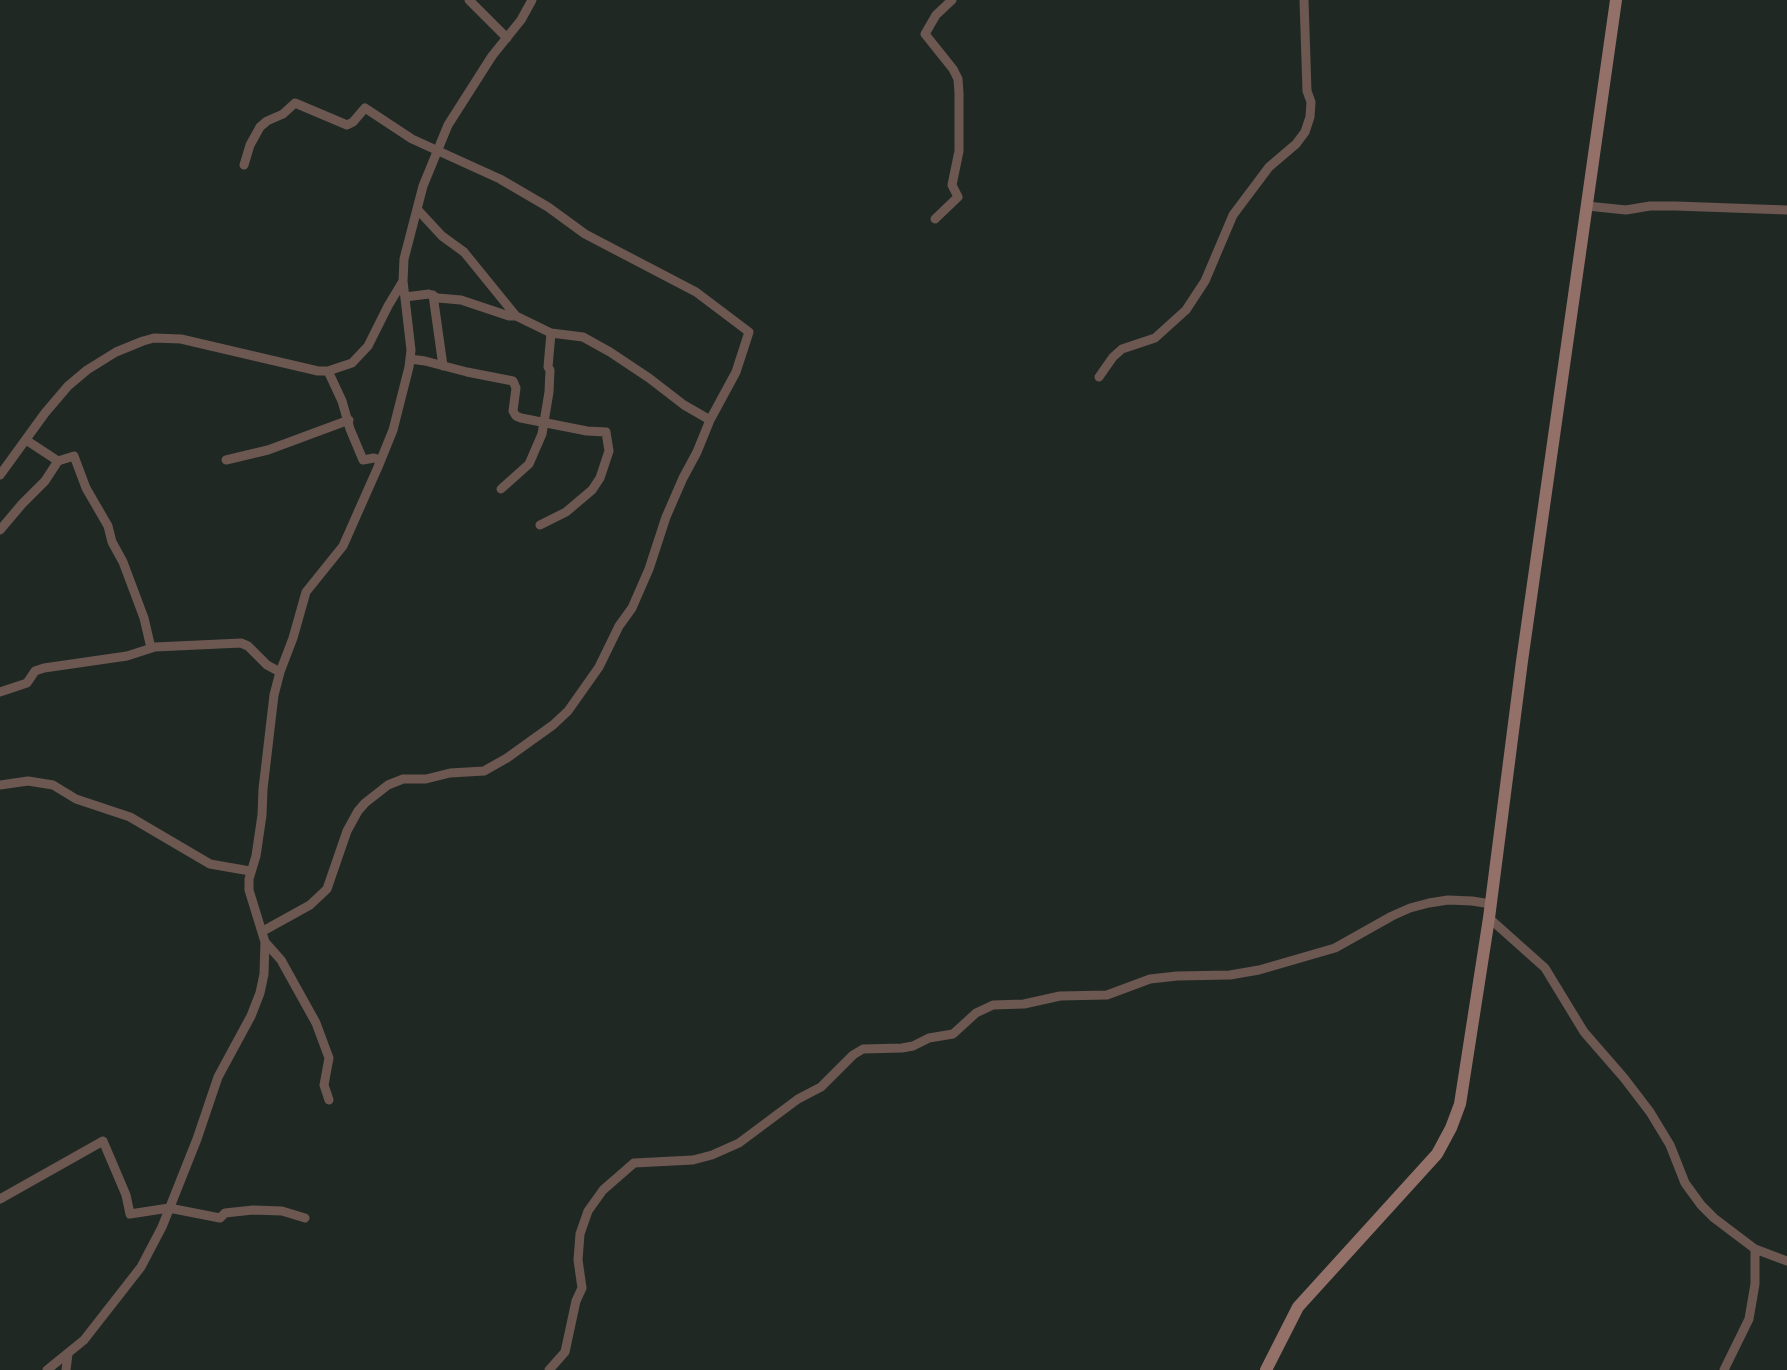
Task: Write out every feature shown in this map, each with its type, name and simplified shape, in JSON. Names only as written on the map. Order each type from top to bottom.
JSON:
[{"type":"main road","points":[[1266,1370],[1298,1307],[1437,1154],[1451,1128],[1460,1104],[1491,904],[1522,662],[1616,0]]},
{"type":"street","points":[[469,0],[507,38]]},
{"type":"street","points":[[47,1370],[68,1354],[98,1324],[141,1267],[169,1208],[197,1139],[218,1077],[251,1016],[260,993],[264,974],[265,942],[249,890],[250,872],[256,856],[262,815],[269,728],[280,672],[293,638],[306,592],[343,546],[381,459],[406,384],[410,340],[403,281],[404,259],[429,166],[448,125],[473,84],[521,20],[532,0]]},
{"type":"street","points":[[935,219],[958,197],[951,185],[959,152],[959,93],[958,79],[953,69],[925,34],[936,15],[952,0]]},
{"type":"street","points":[[1099,377],[1113,357],[1122,349],[1155,338],[1186,310],[1205,281],[1233,215],[1269,167],[1296,144],[1305,132],[1310,117],[1311,102],[1307,91],[1304,0]]},
{"type":"street","points":[[244,165],[250,145],[260,127],[283,114],[295,103],[346,125],[353,122],[364,108],[412,139],[500,179],[548,207],[585,234],[696,292],[749,332],[736,372],[682,478],[649,569],[632,608],[619,626],[599,667],[567,711],[553,725],[507,758],[484,771],[450,773],[426,779],[403,779],[388,785],[365,802],[358,811],[347,831],[327,888],[310,905],[263,932]]},
{"type":"street","points":[[1587,206],[1626,210],[1650,206],[1787,210]]},
{"type":"street","points":[[417,209],[442,236],[464,252],[516,316],[551,333],[583,337],[650,378],[684,405],[711,420]]},
{"type":"street","points":[[0,475],[52,403],[87,370],[116,352],[154,338],[181,339],[304,369],[328,372],[352,363],[368,346],[403,281]]},
{"type":"street","points":[[405,297],[433,295],[438,298],[461,300],[509,316],[516,316]]},
{"type":"street","points":[[433,295],[443,366]]},
{"type":"street","points":[[501,489],[529,464],[530,458],[536,451],[549,392],[550,370],[548,367],[551,333]]},
{"type":"street","points":[[410,359],[513,381],[516,383],[513,411],[516,416],[587,431],[606,432],[609,451],[600,478],[592,489],[566,512],[540,525]]},
{"type":"street","points":[[328,372],[363,460],[381,459]]},
{"type":"street","points":[[226,459],[268,450],[349,420]]},
{"type":"street","points":[[26,440],[58,461]]},
{"type":"street","points":[[0,530],[45,481],[58,461],[74,456],[86,488],[108,526],[112,542],[123,562],[144,618],[151,648]]},
{"type":"street","points":[[0,692],[27,683],[35,671],[44,668],[128,656],[151,648],[241,643],[249,646],[267,665],[280,672]]},
{"type":"street","points":[[0,785],[28,782],[53,785],[76,798],[129,817],[210,864],[250,872]]},
{"type":"street","points":[[549,1370],[565,1352],[576,1301],[582,1288],[578,1260],[580,1234],[588,1211],[603,1190],[634,1163],[693,1160],[712,1155],[739,1143],[798,1099],[821,1087],[853,1055],[863,1049],[902,1048],[913,1046],[929,1038],[953,1034],[976,1013],[993,1005],[1024,1004],[1060,996],[1107,995],[1150,979],[1177,975],[1230,975],[1259,970],[1335,948],[1392,916],[1429,903],[1460,900],[1491,904]]},
{"type":"street","points":[[1489,918],[1545,968],[1584,1032],[1650,1112],[1670,1145],[1685,1183],[1701,1205],[1714,1218],[1755,1249],[1787,1262]]},
{"type":"street","points":[[265,942],[281,960],[316,1023],[329,1058],[324,1085],[328,1100]]},
{"type":"street","points":[[0,1199],[103,1141],[126,1195],[130,1214],[169,1208],[220,1218],[225,1213],[253,1210],[282,1211],[305,1218]]},
{"type":"street","points":[[1724,1370],[1749,1319],[1755,1284],[1755,1249]]},
{"type":"street","points":[[66,1370],[68,1354]]}]
